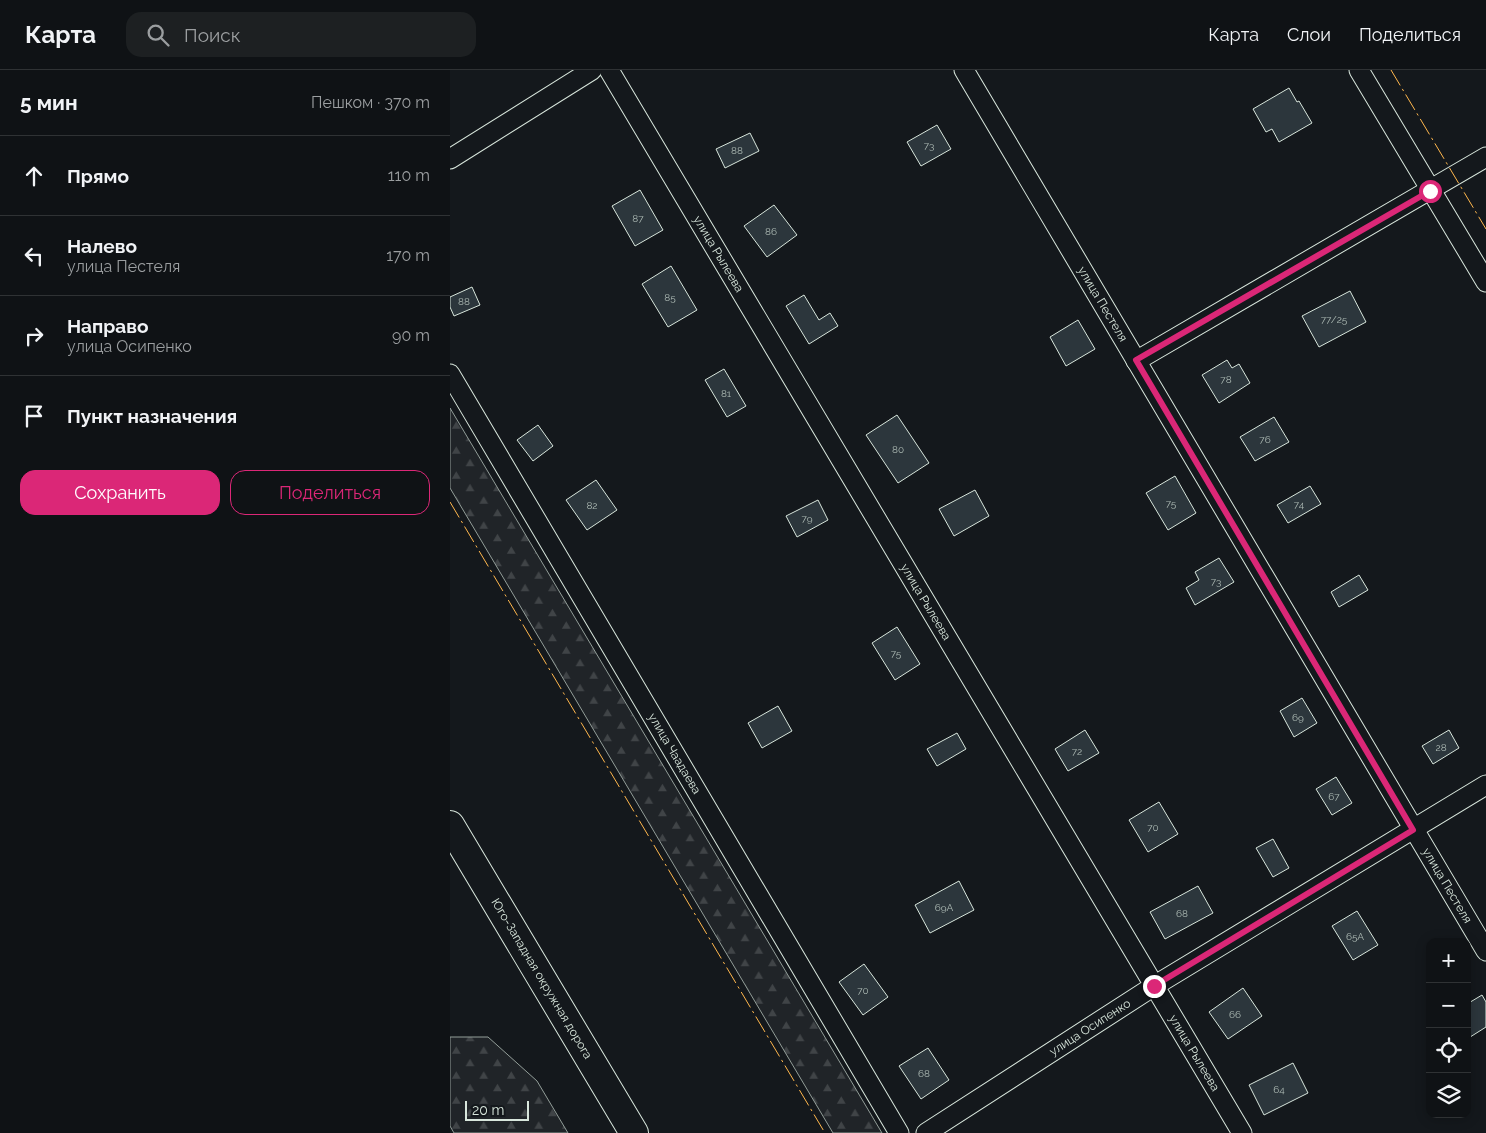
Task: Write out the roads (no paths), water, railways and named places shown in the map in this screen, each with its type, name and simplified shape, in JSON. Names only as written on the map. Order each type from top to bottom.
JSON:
[{"type":"highway","name":"Юго-Западная окружная дорога","points":[[450,825],[634,1133]]},
{"type":"street","points":[[450,159],[592,70]]},
{"type":"street","name":"улица Рылеева","points":[[609,70],[1242,1133]]},
{"type":"street","name":"улица Пестеля","points":[[964,70],[1486,951]]},
{"type":"street","points":[[1359,70],[1486,282]]},
{"type":"street","points":[[1136,360],[1486,157]]},
{"type":"street","name":"улица Чаадаева","points":[[450,374],[899,1133]]},
{"type":"street","name":"улица Осипенко","points":[[926,1133],[1154,986],[1486,785]]}]
